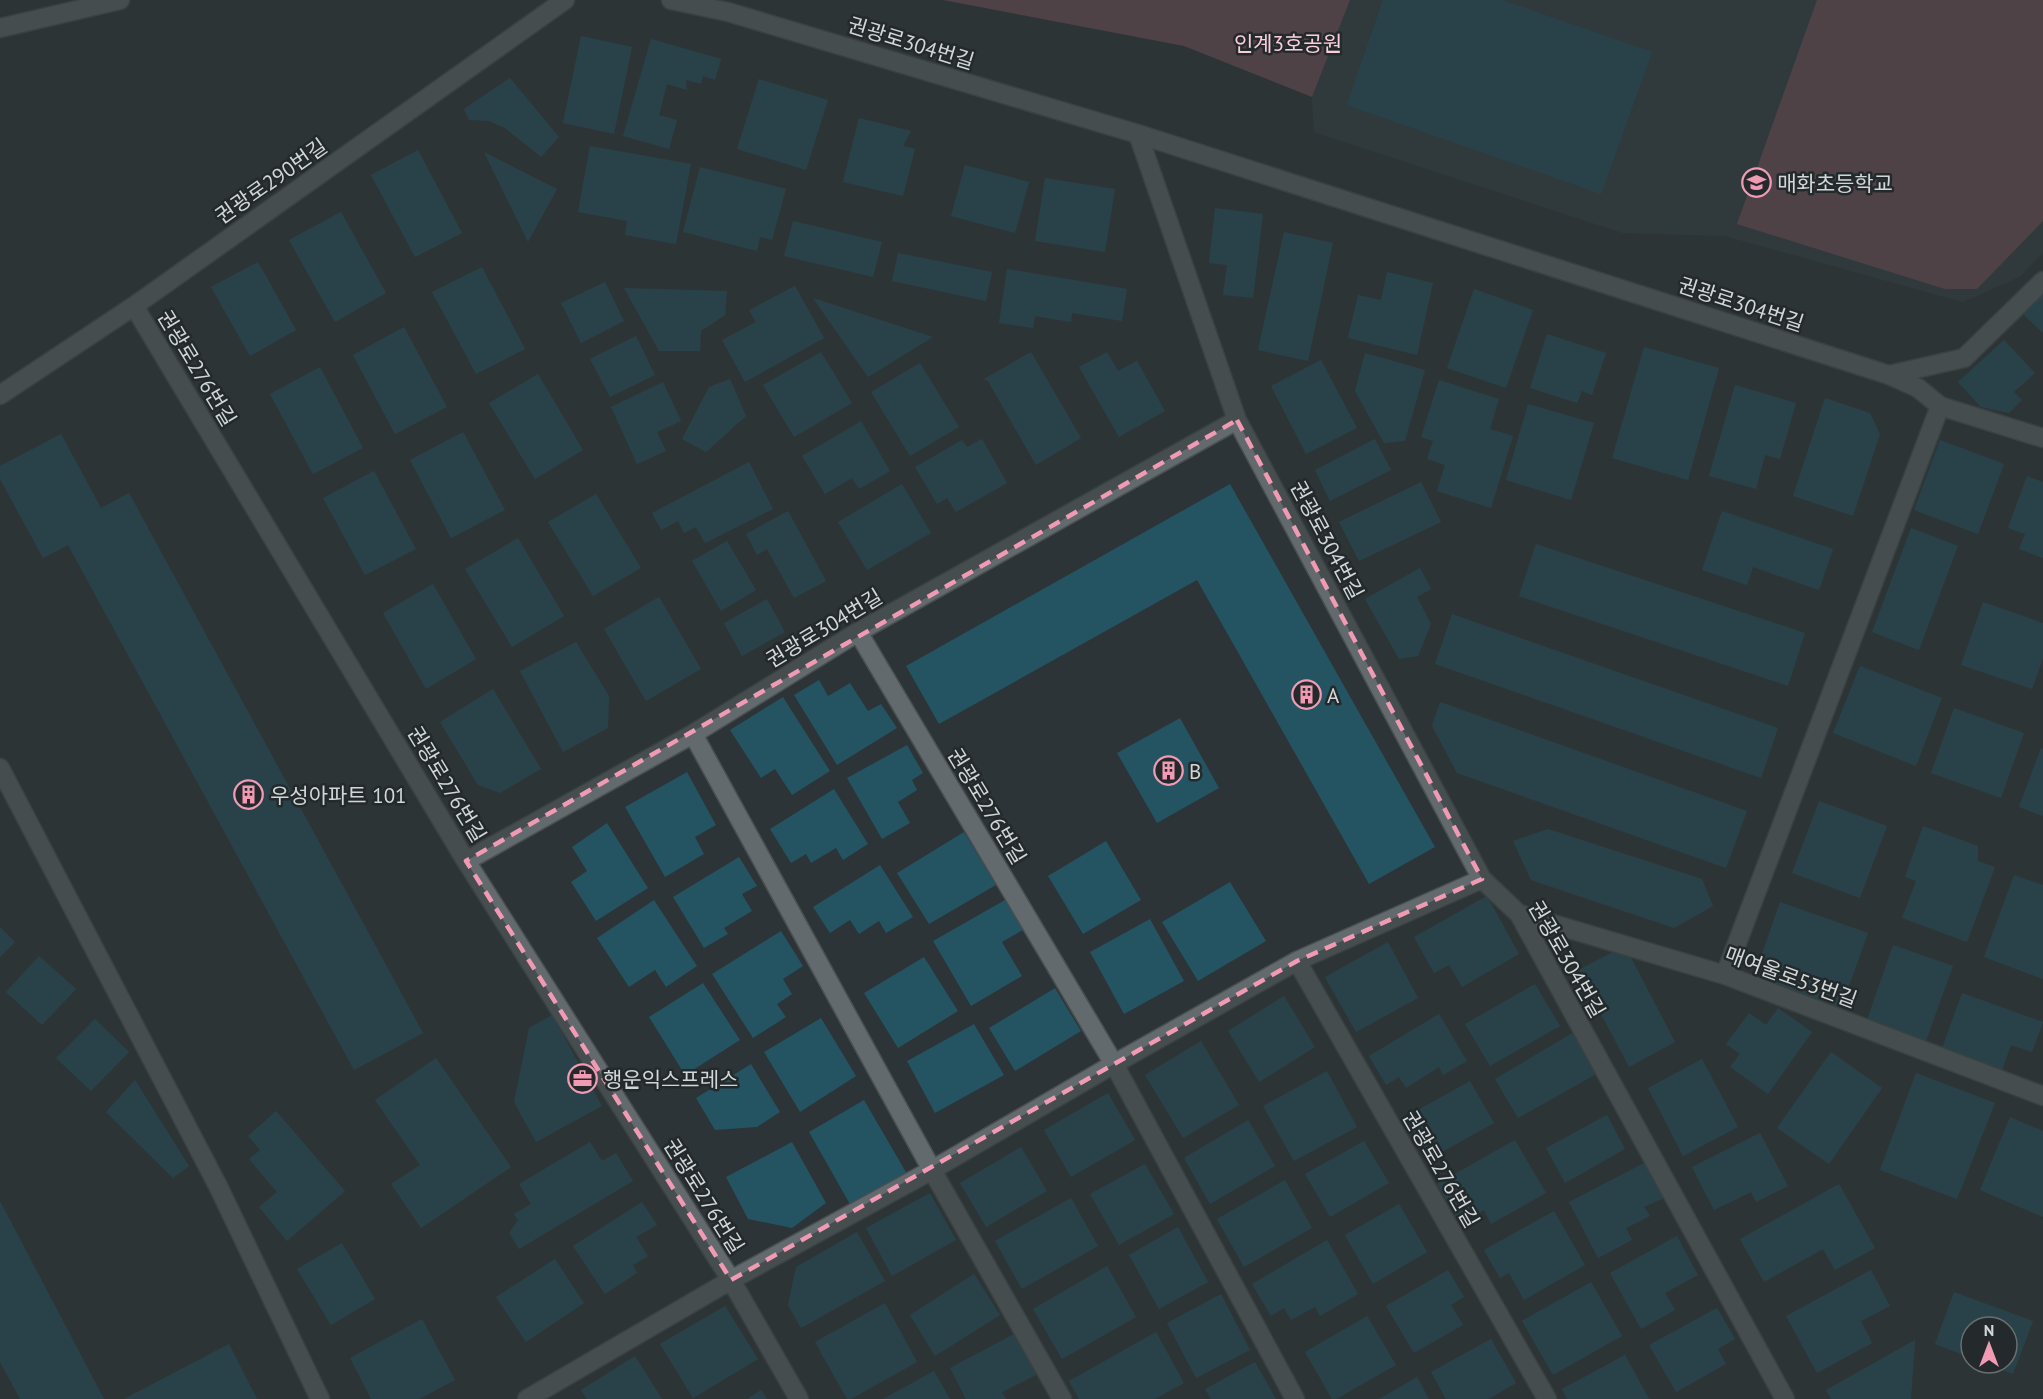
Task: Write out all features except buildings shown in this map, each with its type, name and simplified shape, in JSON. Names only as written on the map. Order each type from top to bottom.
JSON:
[{"type":"street","points":[[0,28],[120,0]]},
{"type":"street","name":"권광로290번길","points":[[0,395],[134,306],[565,0]]},
{"type":"street","name":"권광로304번길","points":[[670,0],[728,12],[1138,134],[1889,375],[1918,388],[1940,406]]},
{"type":"street","name":"권광로304번길","points":[[1138,134],[1237,420],[1482,879],[1520,914],[1785,1399]]},
{"type":"street","points":[[1889,375],[1964,358],[2043,280]]},
{"type":"street","name":"권광로276번길","points":[[134,306],[466,861],[731,1280],[799,1399]]},
{"type":"street","points":[[1725,975],[1940,406],[2043,438]]},
{"type":"street","name":"권광로304번길","points":[[466,861],[693,734],[858,632],[1237,420]]},
{"type":"street","name":"권광로276번길","points":[[858,632],[1114,1064],[1295,1399]]},
{"type":"street","points":[[693,734],[932,1170],[1062,1399]]},
{"type":"street","points":[[0,768],[218,1186],[320,1399]]},
{"type":"street","name":"권광로276번길","points":[[526,1399],[731,1280],[932,1170],[1297,961],[1482,879]]},
{"type":"street","name":"매여울로53번길","points":[[1520,914],[1725,975],[2043,1095]]},
{"type":"street","name":"권광로276번길","points":[[1297,961],[1547,1399]]},
{"type":"highlighted area","points":[[1237,420],[1482,879],[1297,961],[731,1280],[466,861]]},
{"type":"shaded area","name":"매화초등학교","points":[[1350,0],[2043,0],[2043,252],[2021,276],[1963,302],[1725,236],[1623,233],[1314,132],[1312,97]]},
{"type":"green space","name":"인계3호공원","points":[[943,0],[1350,0],[1312,97],[1184,46]]},
{"type":"green space","points":[[1817,0],[2043,0],[2043,221],[1977,289],[1945,289],[1737,224]]},
{"type":"place","name":"매화초등학교","points":[[1756,183]]},
{"type":"place","name":"A","points":[[1306,695]]},
{"type":"place","name":"B","points":[[1168,771]]},
{"type":"place","name":"우성아파트 101","points":[[249,795]]},
{"type":"place","name":"행운익스프레스","points":[[582,1079]]}]
